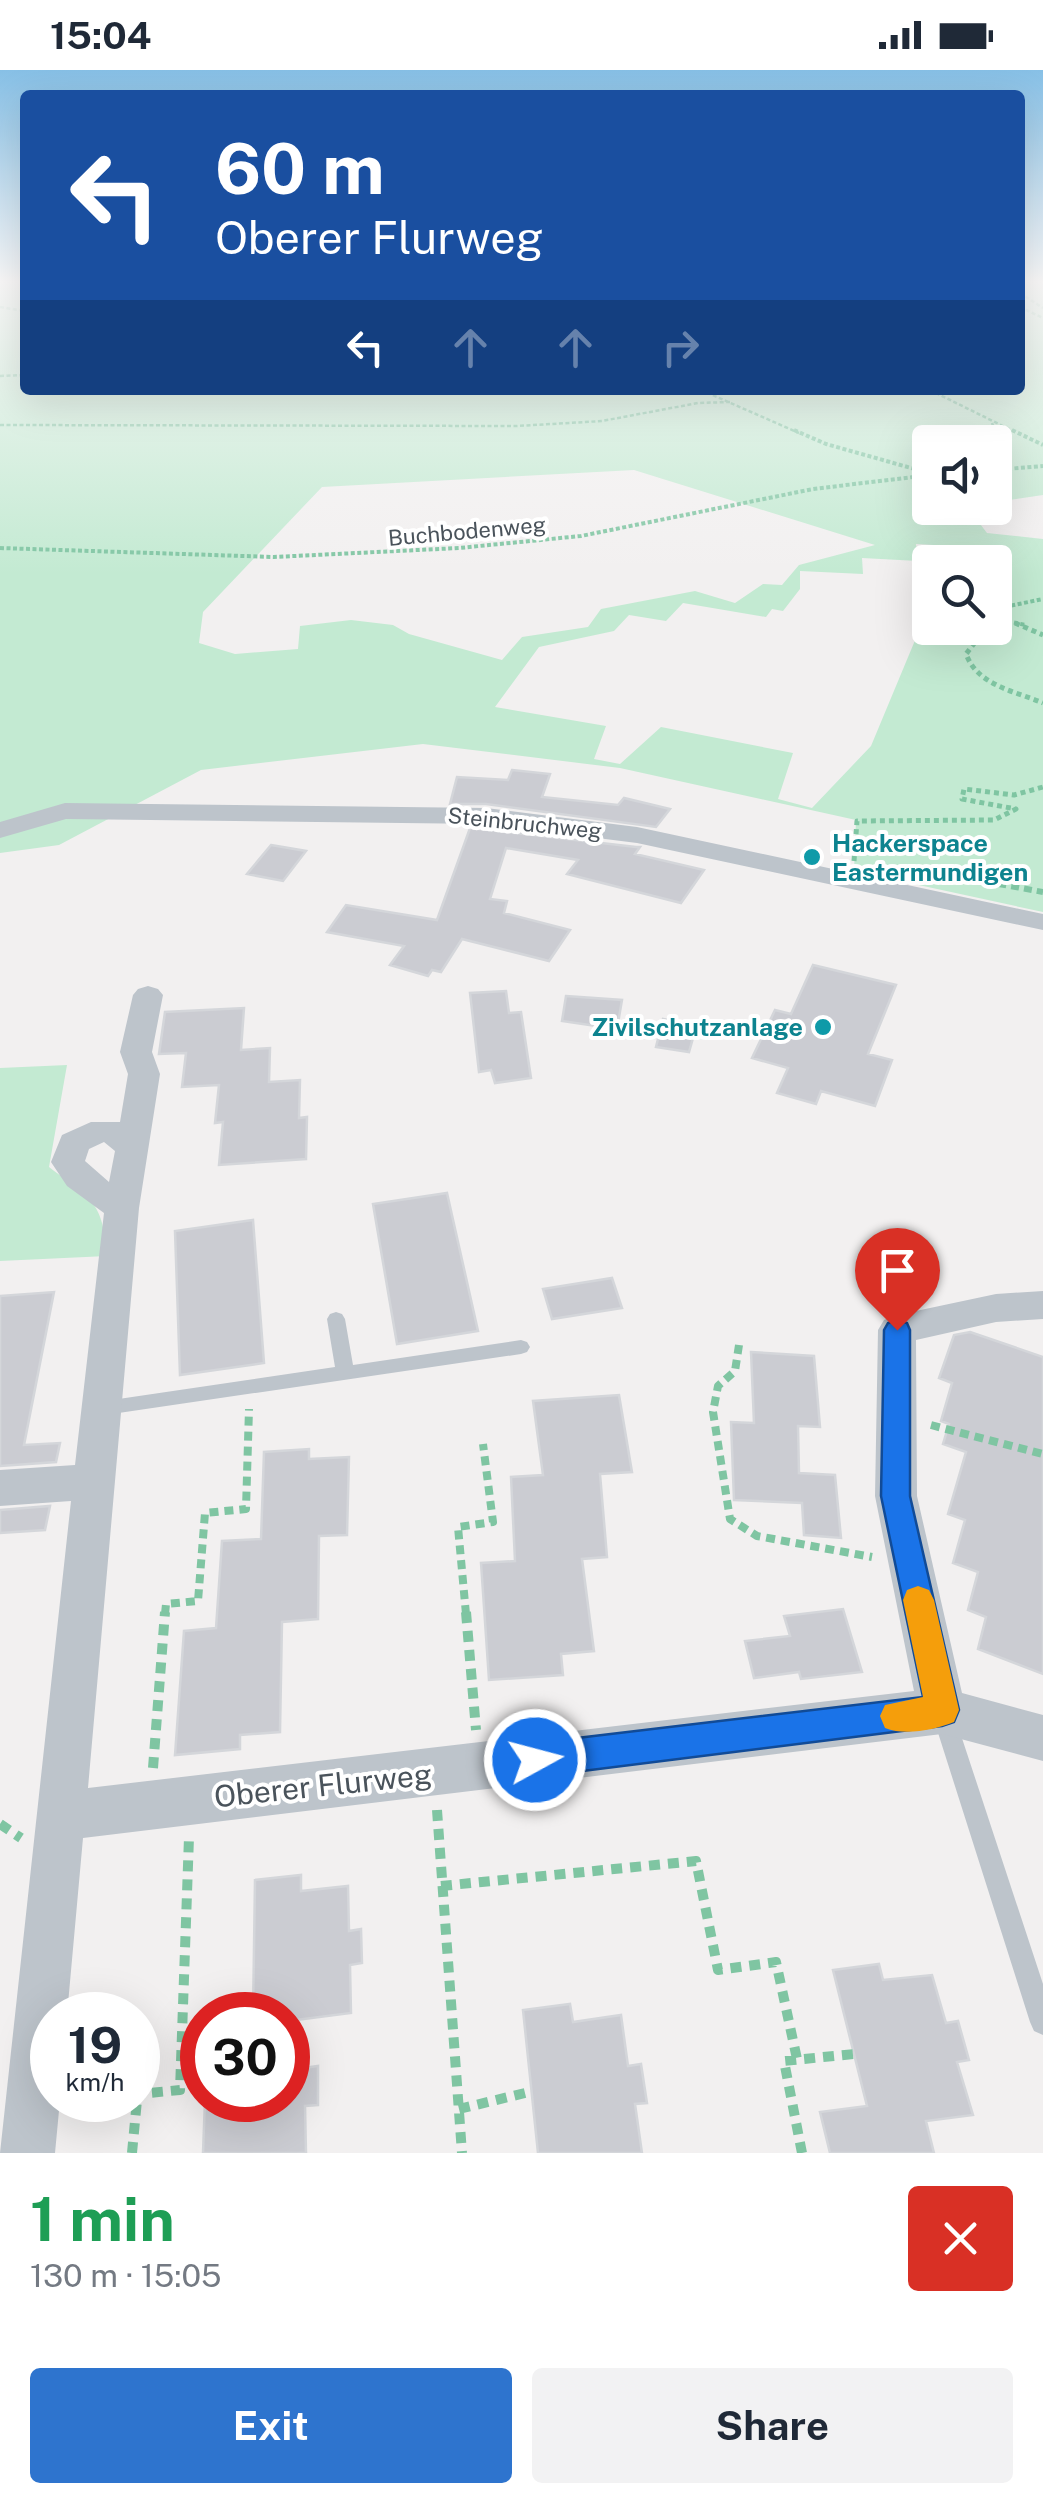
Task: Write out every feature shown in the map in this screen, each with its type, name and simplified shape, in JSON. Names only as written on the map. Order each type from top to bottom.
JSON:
[{"type":"street","name":"Steinbruchweg","points":[[0,830],[65,810],[486,816],[637,836],[1043,922]]},
{"type":"street","points":[[26,2153],[122,1208],[144,1074],[136,1052],[148,994]]},
{"type":"street","points":[[122,1208],[79,1178],[68,1162],[74,1144],[91,1133],[110,1130],[131,1147]]},
{"type":"street","points":[[942,1710],[896,1496],[897,1330],[996,1308],[1043,1306]]},
{"type":"street","points":[[0,1488],[96,1481]]},
{"type":"street","name":"Oberer Flurweg","points":[[61,1816],[942,1710],[1043,1738]]},
{"type":"lane","points":[[336,1319],[344,1372]]},
{"type":"lane","points":[[104,1408],[521,1348]]},
{"type":"lane","points":[[942,1710],[1043,2022]]},
{"type":"path","points":[[713,395],[841,449],[912,469]]},
{"type":"path","points":[[940,395],[1043,444]]},
{"type":"path","points":[[0,425],[517,426],[602,421],[698,403],[730,402]]},
{"type":"path","points":[[1012,469],[1043,466]]},
{"type":"path","name":"Buchbodenweg","points":[[0,548],[274,557],[475,547],[581,536],[813,489],[912,476]]},
{"type":"path","points":[[1012,605],[1043,598]]},
{"type":"path","points":[[1012,622],[1029,626],[1043,636]]},
{"type":"path","points":[[973,645],[966,654],[968,666],[978,676],[1043,703]]},
{"type":"path","points":[[854,871],[856,821],[994,820],[1016,809],[962,799],[964,789],[1014,795],[1043,787]]},
{"type":"path","points":[[740,1345],[736,1371],[718,1386],[713,1412],[730,1519],[757,1536],[910,1564]]},
{"type":"path","points":[[160,2093],[180,2090],[166,1604],[198,1601],[205,1512],[246,1509],[250,1386]]},
{"type":"path","points":[[896,1414],[1043,1454]]},
{"type":"path","points":[[462,2153],[441,1886],[457,1769],[458,1526],[493,1522],[483,1444]]},
{"type":"path","points":[[441,1886],[696,1861],[718,1970],[776,1962],[798,2059]]},
{"type":"path","points":[[802,2153],[784,2060],[854,2054]]},
{"type":"path","points":[[460,2109],[526,2093]]},
{"type":"path","points":[[132,2153],[135,2122]]},
{"type":"green space","points":[[0,379],[20,379],[20,395],[1025,395],[1025,379],[1043,379],[1043,495],[1012,500],[1012,425],[912,425],[912,525],[981,525],[987,533],[1043,539],[1043,912],[854,871],[856,820],[620,768],[423,744],[201,770],[59,845],[0,853]],"holes":[[[634,470],[875,545],[799,565],[782,585],[763,584],[735,603],[695,591],[601,609],[588,627],[522,637],[502,660],[409,634],[393,625],[351,620],[300,626],[298,649],[235,654],[199,643],[203,612],[322,487]],[[916,544],[1012,545],[1012,645],[913,645],[871,746],[812,808],[778,799],[793,753],[661,727],[620,764],[594,759],[606,726],[495,707],[539,647],[614,631],[629,615],[666,621],[683,603],[766,617],[772,609],[783,611],[800,589],[800,571],[863,574],[862,558],[912,561],[912,545]]]},
{"type":"green space","points":[[67,1065],[49,1167],[98,1212],[107,1256],[0,1261],[0,1068]]},
{"type":"building","points":[[512,770],[550,774],[542,797],[618,805],[624,798],[670,809],[656,827],[486,804],[450,804],[457,777],[508,780]]},
{"type":"building","points":[[470,828],[640,847],[635,854],[704,870],[681,903],[567,874],[578,860],[506,848],[490,899],[507,901],[504,913],[570,930],[549,961],[462,939],[441,972],[432,970],[428,976],[390,965],[404,946],[327,932],[346,905],[437,920]]},
{"type":"building","points":[[271,845],[306,851],[283,881],[247,874]]},
{"type":"building","name":"Zivilschutzanlage","points":[[813,965],[896,985],[868,1054],[892,1060],[875,1106],[821,1091],[816,1104],[777,1093],[788,1068],[752,1058],[775,1010],[791,1014]]},
{"type":"building","points":[[506,991],[509,1013],[521,1012],[531,1078],[495,1083],[491,1070],[479,1072],[470,993]]},
{"type":"building","points":[[566,996],[622,1000],[617,1029],[562,1021]]},
{"type":"building","points":[[244,1008],[241,1050],[270,1048],[269,1082],[300,1080],[299,1118],[307,1117],[306,1159],[219,1165],[223,1122],[215,1123],[219,1085],[182,1087],[186,1053],[159,1054],[165,1012]]},
{"type":"building","points":[[663,1019],[697,1024],[689,1052],[656,1047]]},
{"type":"building","points":[[447,1193],[478,1331],[397,1344],[373,1204]]},
{"type":"building","points":[[253,1220],[264,1363],[180,1375],[175,1231]]},
{"type":"building","points":[[612,1278],[622,1308],[552,1319],[543,1289]]},
{"type":"building","points":[[54,1292],[24,1445],[60,1443],[56,1462],[0,1466],[0,1296]]},
{"type":"building","points":[[970,1332],[1043,1357],[1043,1674],[978,1649],[986,1617],[968,1610],[978,1572],[953,1563],[965,1520],[948,1514],[966,1452],[943,1444],[949,1424],[941,1421],[952,1383],[939,1378],[954,1335]]},
{"type":"building","points":[[751,1352],[814,1356],[820,1427],[798,1426],[799,1473],[835,1475],[841,1538],[804,1535],[802,1503],[734,1500],[731,1422],[754,1423]]},
{"type":"building","points":[[619,1395],[632,1472],[600,1474],[607,1557],[582,1559],[594,1651],[561,1654],[563,1675],[489,1680],[481,1563],[515,1561],[511,1477],[543,1475],[533,1401]]},
{"type":"building","points":[[309,1449],[309,1459],[349,1457],[347,1535],[319,1536],[318,1619],[282,1622],[280,1732],[240,1735],[240,1749],[175,1755],[184,1631],[216,1628],[222,1541],[261,1539],[264,1452]]},
{"type":"building","points":[[50,1506],[45,1530],[0,1533],[0,1510]]},
{"type":"building","points":[[843,1609],[862,1672],[801,1679],[799,1672],[754,1678],[745,1641],[790,1636],[784,1616]]},
{"type":"building","points":[[301,1875],[301,1891],[348,1886],[349,1931],[361,1929],[362,1963],[350,1965],[351,2013],[310,2018],[310,1992],[253,1992],[255,1880]]},
{"type":"building","points":[[879,1964],[883,1980],[932,1975],[946,2023],[958,2021],[969,2060],[957,2062],[973,2115],[926,2121],[934,2153],[830,2153],[820,2112],[867,2106],[833,1970]]},
{"type":"building","points":[[570,2004],[573,2022],[621,2015],[628,2066],[641,2064],[647,2103],[635,2104],[642,2153],[538,2153],[523,2010]]},
{"type":"building","points":[[318,2066],[318,2105],[310,2106],[310,2067]]},
{"type":"building","points":[[204,2122],[305,2122],[306,2153],[203,2153]]},
{"type":"slow traffic","points":[[897,1716],[942,1710],[918,1600]]},
{"type":"place","name":"Hackerspace Eastermundigen","points":[[812,857]]},
{"type":"place","name":"Zivilschutzanlage","points":[[823,1027]]},
{"type":"route","points":[[535,1760],[942,1710],[896,1496],[897,1330]]}]
